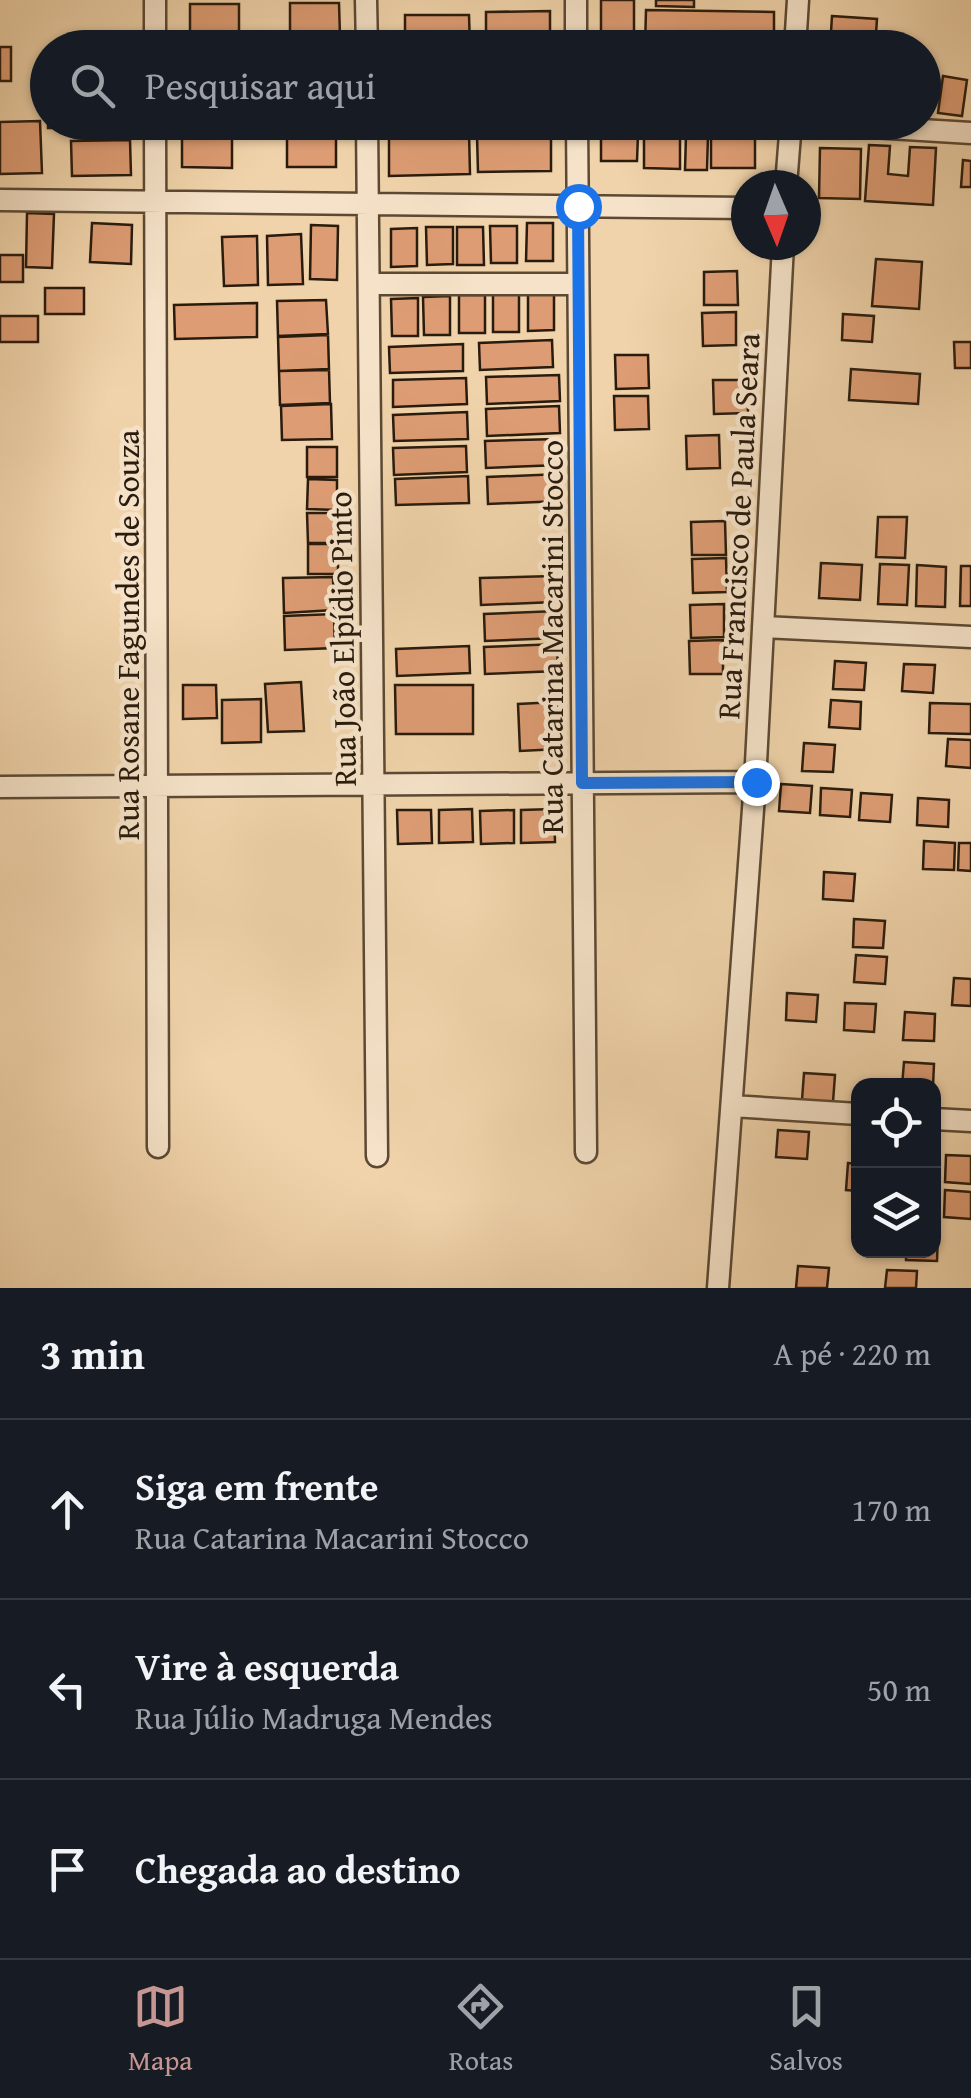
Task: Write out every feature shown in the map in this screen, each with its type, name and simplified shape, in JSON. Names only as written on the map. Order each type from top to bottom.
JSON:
[{"type":"street","points":[[155,0],[155,30]]},
{"type":"street","points":[[366,0],[366,30]]},
{"type":"street","points":[[576,0],[576,30]]},
{"type":"street","points":[[796,30],[798,0]]},
{"type":"street","points":[[941,131],[971,133]]},
{"type":"street","name":"Rua Rosane Fagundes de Souza","points":[[155,140],[158,1147]]},
{"type":"street","name":"Rua João Elpídio Pinto","points":[[367,140],[377,1156]]},
{"type":"street","name":"Rua Catarina Macarini Stocco","points":[[577,140],[586,1152]]},
{"type":"street","points":[[787,170],[790,140]]},
{"type":"street","points":[[0,200],[731,208]]},
{"type":"street","name":"Rua Francisco de Paula Seara","points":[[718,1288],[756,782],[781,260]]},
{"type":"street","points":[[369,284],[578,284]]},
{"type":"street","points":[[762,627],[971,637]]},
{"type":"street","points":[[0,787],[756,782]]},
{"type":"street","points":[[732,1106],[851,1114]]},
{"type":"street","points":[[941,1120],[971,1122]]},
{"type":"building","points":[[601,0],[634,0],[634,30],[601,30]]},
{"type":"building","points":[[656,0],[694,0],[694,7],[656,6]]},
{"type":"building","points":[[290,3],[339,3],[340,30],[290,30]]},
{"type":"building","points":[[190,4],[239,4],[239,30],[190,30]]},
{"type":"building","points":[[646,10],[774,12],[774,30],[645,30]]},
{"type":"building","points":[[550,11],[550,30],[486,30],[486,12]]},
{"type":"building","points":[[405,15],[469,15],[469,30],[405,30]]},
{"type":"building","points":[[832,16],[877,19],[876,30],[831,30]]},
{"type":"building","points":[[0,47],[11,47],[11,81],[0,81]]},
{"type":"building","points":[[943,76],[967,80],[962,116],[941,113]]},
{"type":"building","points":[[30,121],[30,140],[41,140],[42,173],[0,174],[0,122]]},
{"type":"building","points":[[130,140],[131,175],[72,176],[71,141]]},
{"type":"building","points":[[182,140],[232,140],[232,168],[182,167]]},
{"type":"building","points":[[287,140],[336,140],[336,167],[287,167]]},
{"type":"building","points":[[389,140],[469,140],[470,174],[389,176]]},
{"type":"building","points":[[477,140],[551,140],[551,171],[478,172]]},
{"type":"building","points":[[601,140],[638,140],[637,161],[601,161]]},
{"type":"building","points":[[644,140],[680,140],[680,169],[644,168]]},
{"type":"building","points":[[686,140],[708,140],[707,170],[685,170]]},
{"type":"building","points":[[711,140],[755,140],[755,168],[711,168]]},
{"type":"building","points":[[869,145],[890,146],[888,174],[908,176],[910,147],[936,148],[933,205],[865,201]]},
{"type":"building","points":[[820,148],[861,149],[860,199],[821,198]]},
{"type":"building","points":[[963,160],[971,161],[971,187],[961,187]]},
{"type":"building","points":[[27,213],[54,214],[52,268],[26,267]]},
{"type":"building","points":[[92,223],[132,225],[131,264],[90,262]]},
{"type":"building","points":[[527,223],[553,223],[553,261],[526,261]]},
{"type":"building","points":[[311,225],[338,226],[337,280],[310,279]]},
{"type":"building","points":[[490,226],[517,226],[517,263],[491,263]]},
{"type":"building","points":[[426,227],[453,227],[453,264],[427,265]]},
{"type":"building","points":[[457,227],[483,227],[484,265],[457,265]]},
{"type":"building","points":[[417,228],[417,266],[391,267],[391,229]]},
{"type":"building","points":[[301,234],[303,284],[268,285],[267,236]]},
{"type":"building","points":[[257,236],[258,285],[224,286],[222,237]]},
{"type":"building","points":[[0,255],[23,255],[23,282],[0,282]]},
{"type":"building","points":[[876,259],[922,262],[919,309],[872,306]]},
{"type":"building","points":[[737,271],[738,305],[704,305],[704,272]]},
{"type":"building","points":[[45,288],[84,288],[84,314],[45,314]]},
{"type":"building","points":[[554,292],[554,330],[528,331],[528,293]]},
{"type":"building","points":[[493,294],[519,294],[519,332],[493,332]]},
{"type":"building","points":[[459,295],[485,295],[485,333],[459,333]]},
{"type":"building","points":[[450,296],[450,335],[424,335],[423,297]]},
{"type":"building","points":[[418,298],[418,336],[392,336],[391,299]]},
{"type":"building","points":[[326,300],[328,334],[278,336],[277,301]]},
{"type":"building","points":[[257,303],[257,337],[175,339],[174,305]]},
{"type":"building","points":[[736,312],[736,345],[703,346],[702,313]]},
{"type":"building","points":[[843,314],[874,316],[872,342],[842,340]]},
{"type":"building","points":[[0,316],[38,316],[38,342],[0,342]]},
{"type":"building","points":[[328,335],[329,369],[279,371],[278,337]]},
{"type":"building","points":[[552,340],[553,367],[480,370],[479,343]]},
{"type":"building","points":[[954,342],[971,342],[971,368],[955,368]]},
{"type":"building","points":[[463,344],[463,371],[390,373],[389,347]]},
{"type":"building","points":[[615,355],[648,355],[649,388],[616,389]]},
{"type":"building","points":[[851,369],[920,374],[918,404],[849,400]]},
{"type":"building","points":[[329,370],[330,403],[280,405],[279,371]]},
{"type":"building","points":[[559,375],[560,401],[487,404],[486,377]]},
{"type":"building","points":[[466,378],[467,404],[393,407],[393,380]]},
{"type":"building","points":[[713,380],[747,380],[748,413],[714,414]]},
{"type":"building","points":[[614,396],[648,396],[649,429],[615,430]]},
{"type":"building","points":[[331,404],[332,439],[282,440],[281,406]]},
{"type":"building","points":[[559,406],[560,433],[487,436],[486,409]]},
{"type":"building","points":[[467,412],[468,439],[394,441],[393,415]]},
{"type":"building","points":[[719,435],[720,468],[687,469],[686,436]]},
{"type":"building","points":[[558,439],[559,465],[486,468],[485,441]]},
{"type":"building","points":[[466,446],[467,472],[394,475],[393,448]]},
{"type":"building","points":[[307,447],[337,447],[337,477],[307,477]]},
{"type":"building","points":[[560,474],[561,501],[488,504],[487,477]]},
{"type":"building","points":[[468,476],[469,503],[396,505],[395,479]]},
{"type":"building","points":[[308,479],[337,480],[337,510],[307,509]]},
{"type":"building","points":[[307,513],[337,513],[337,543],[308,543]]},
{"type":"building","points":[[878,517],[907,517],[905,558],[876,557]]},
{"type":"building","points":[[725,521],[726,555],[692,555],[691,522]]},
{"type":"building","points":[[308,544],[338,544],[338,574],[308,574]]},
{"type":"building","points":[[726,558],[727,592],[693,593],[692,559]]},
{"type":"building","points":[[821,563],[862,565],[860,600],[819,598]]},
{"type":"building","points":[[880,564],[909,565],[907,605],[878,604]]},
{"type":"building","points":[[917,565],[946,567],[945,607],[916,606]]},
{"type":"building","points":[[961,566],[971,566],[971,606],[960,606]]},
{"type":"building","points":[[553,576],[554,602],[481,605],[480,578]]},
{"type":"building","points":[[333,577],[334,610],[284,613],[283,578]]},
{"type":"building","points":[[724,604],[724,637],[691,638],[690,605]]},
{"type":"building","points":[[557,611],[558,638],[485,641],[484,614]]},
{"type":"building","points":[[334,614],[335,648],[285,650],[284,616]]},
{"type":"building","points":[[723,640],[723,674],[690,674],[689,641]]},
{"type":"building","points":[[557,644],[558,671],[485,674],[484,647]]},
{"type":"building","points":[[469,646],[470,673],[397,676],[396,649]]},
{"type":"building","points":[[835,661],[866,663],[864,690],[833,689]]},
{"type":"building","points":[[904,664],[935,665],[933,693],[902,691]]},
{"type":"building","points":[[301,682],[304,731],[268,732],[265,684]]},
{"type":"building","points":[[183,685],[216,685],[217,718],[183,719]]},
{"type":"building","points":[[395,685],[473,685],[473,734],[396,734]]},
{"type":"building","points":[[261,699],[261,742],[222,743],[222,700]]},
{"type":"building","points":[[831,700],[861,702],[860,729],[829,727]]},
{"type":"building","points":[[557,702],[559,749],[520,751],[518,704]]},
{"type":"building","points":[[930,703],[971,704],[971,734],[929,733]]},
{"type":"building","points":[[948,739],[971,740],[971,768],[946,766]]},
{"type":"building","points":[[804,743],[835,745],[833,772],[802,771]]},
{"type":"building","points":[[781,784],[812,786],[810,813],[779,811]]},
{"type":"building","points":[[821,788],[852,790],[850,817],[820,815]]},
{"type":"building","points":[[861,793],[892,795],[890,822],[859,820]]},
{"type":"building","points":[[918,798],[949,800],[948,827],[917,825]]},
{"type":"building","points":[[472,809],[473,842],[439,843],[439,810]]},
{"type":"building","points":[[554,809],[555,842],[521,843],[521,810]]},
{"type":"building","points":[[397,810],[431,810],[432,843],[398,844]]},
{"type":"building","points":[[514,810],[514,843],[481,844],[480,811]]},
{"type":"building","points":[[924,841],[955,843],[954,870],[923,869]]},
{"type":"building","points":[[959,843],[971,843],[971,871],[958,870]]},
{"type":"building","points":[[824,872],[855,874],[853,901],[823,899]]},
{"type":"building","points":[[854,919],[885,921],[883,948],[853,947]]},
{"type":"building","points":[[856,955],[887,957],[885,984],[854,982]]},
{"type":"building","points":[[954,978],[971,979],[971,1006],[952,1005]]},
{"type":"building","points":[[787,993],[818,995],[816,1022],[786,1020]]},
{"type":"building","points":[[845,1003],[876,1004],[874,1032],[844,1030]]},
{"type":"building","points":[[905,1012],[935,1014],[934,1041],[903,1040]]},
{"type":"building","points":[[904,1062],[934,1064],[933,1078],[903,1078]]},
{"type":"building","points":[[804,1073],[835,1075],[833,1102],[802,1100]]},
{"type":"building","points":[[778,1130],[809,1132],[807,1159],[776,1157]]},
{"type":"building","points":[[946,1155],[971,1156],[971,1184],[945,1182]]},
{"type":"building","points":[[848,1163],[851,1163],[851,1190],[846,1190]]},
{"type":"building","points":[[945,1190],[971,1192],[971,1219],[944,1217]]},
{"type":"building","points":[[906,1258],[937,1258],[937,1261]]},
{"type":"building","points":[[798,1266],[829,1268],[827,1288],[796,1288]]},
{"type":"building","points":[[887,1270],[917,1271],[916,1288],[885,1288]]},
{"type":"route","points":[[578,206],[582,783],[756,782]]}]
